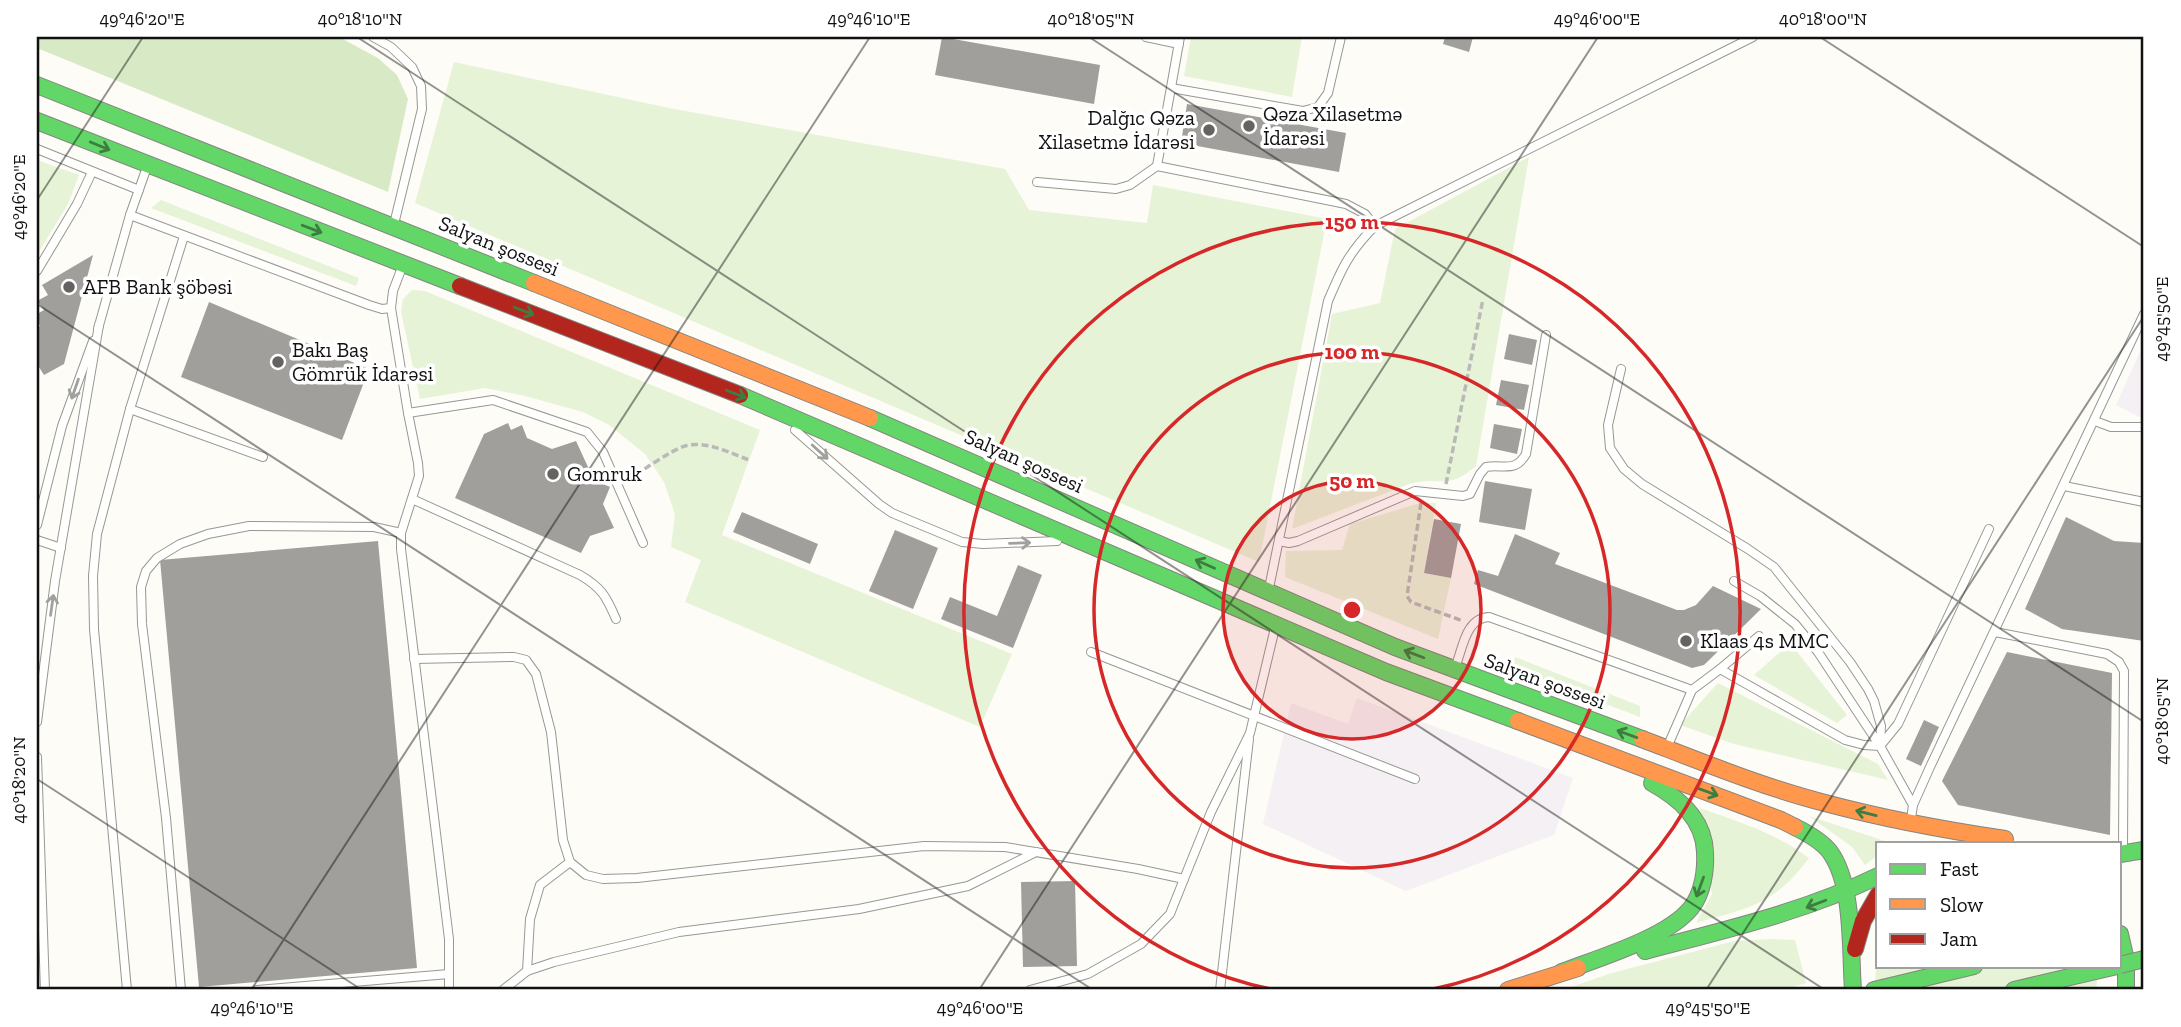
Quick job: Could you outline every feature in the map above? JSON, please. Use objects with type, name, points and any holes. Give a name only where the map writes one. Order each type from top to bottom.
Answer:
[{"type":"highway","name":"Salyan şossesi","points":[[37,85],[832,401],[1395,647],[1760,783],[1824,803],[1910,824],[2010,840],[1985,838],[1959,842]]},
{"type":"highway","points":[[37,121],[770,407],[1386,672],[1754,809],[1803,831],[1831,853],[1840,870],[1845,892],[1853,990]]},
{"type":"highway","points":[[1508,990],[1615,951],[1677,921],[1692,907],[1702,886],[1707,862],[1704,838],[1696,818],[1682,803],[1662,788],[1552,735]]},
{"type":"highway","points":[[2122,853],[2144,850]]},
{"type":"highway","points":[[1562,972],[1777,917],[1845,892],[1876,877]]},
{"type":"highway","points":[[1853,990],[1852,973],[1857,938],[1863,920],[1876,898]]},
{"type":"highway","points":[[2124,930],[2126,990]]},
{"type":"highway","points":[[2122,964],[2144,959]]},
{"type":"highway","points":[[1874,990],[1966,968]]},
{"type":"highway","points":[[2014,990],[2106,968]]},
{"type":"lane","points":[[373,37],[391,47],[412,67],[421,86],[422,109],[394,227]]},
{"type":"lane","points":[[1037,181],[1115,189],[1130,185],[1157,166],[1180,40],[1146,37]]},
{"type":"lane","points":[[1171,88],[1303,111],[1318,107],[1328,93],[1341,37]]},
{"type":"lane","points":[[1268,591],[1328,301],[1355,246],[1375,226],[1754,37]]},
{"type":"lane","points":[[37,149],[139,190]]},
{"type":"lane","points":[[37,525],[62,426],[99,325],[147,165]]},
{"type":"lane","points":[[1157,166],[1346,204],[1365,214],[1375,226]]},
{"type":"lane","points":[[37,271],[77,204],[92,172]]},
{"type":"lane","points":[[130,215],[369,305],[391,308]]},
{"type":"lane","points":[[127,990],[94,629],[93,576],[97,534],[130,409],[184,236]]},
{"type":"lane","points":[[403,264],[393,291],[391,308],[419,477],[401,533],[401,550],[449,939],[450,990]]},
{"type":"lane","points":[[1910,824],[1913,806],[2144,314]]},
{"type":"lane","points":[[37,722],[61,548],[99,325]]},
{"type":"lane","points":[[1279,541],[1298,541],[1404,494],[1423,491],[1463,496],[1470,494],[1486,467],[1515,466],[1525,454],[1546,335]]},
{"type":"lane","points":[[1621,369],[1608,425],[1610,448],[1624,469],[1642,484],[1748,548],[1774,567],[1850,662],[1868,689],[1881,726],[1880,746]]},
{"type":"lane","points":[[408,413],[493,400],[587,432],[603,452],[643,543]]},
{"type":"lane","points":[[770,407],[892,513],[962,542],[983,544],[1081,540]]},
{"type":"lane","points":[[130,409],[264,457]]},
{"type":"lane","points":[[2095,421],[2111,427],[2144,427]]},
{"type":"lane","points":[[2064,486],[2144,502]]},
{"type":"lane","points":[[412,499],[596,584],[605,594],[616,619]]},
{"type":"lane","points":[[181,990],[166,818],[142,624],[141,587],[146,571],[157,558],[180,544],[208,534],[249,526],[374,527],[401,533]]},
{"type":"lane","points":[[1880,746],[1898,724],[1989,529]]},
{"type":"lane","points":[[37,540],[61,548]]},
{"type":"lane","points":[[1734,581],[1760,596],[1795,624],[1818,652],[1880,746],[1913,806]]},
{"type":"lane","points":[[1454,669],[1471,624],[1480,617],[1501,620],[1692,690]]},
{"type":"lane","points":[[1220,990],[1250,733],[1276,625]]},
{"type":"lane","points":[[1996,632],[2107,654],[2119,662],[2124,671],[2121,842]]},
{"type":"lane","points":[[1666,748],[1692,690],[1759,636]]},
{"type":"lane","points":[[1091,652],[1415,779]]},
{"type":"lane","points":[[414,659],[514,657],[526,660],[536,674],[551,732],[563,840],[570,862],[586,876],[603,879],[637,878],[924,846],[1005,848],[1185,879]]},
{"type":"lane","points":[[1720,669],[1845,740],[1880,746]]},
{"type":"lane","points":[[1030,990],[1088,974],[1141,944],[1170,914],[1211,812],[1250,733]]},
{"type":"lane","points":[[37,757],[45,990]]},
{"type":"lane","points":[[503,990],[527,971],[554,962],[679,932],[859,909],[968,887],[1036,852]]},
{"type":"lane","points":[[527,971],[530,919],[540,885],[570,862]]},
{"type":"lane","points":[[257,990],[449,974]]},
{"type":"path","points":[[1445,494],[1483,299]]},
{"type":"path","points":[[618,485],[684,446],[714,447],[749,460]]},
{"type":"path","points":[[1423,491],[1407,596],[1411,602],[1471,624]]},
{"type":"shaded area","points":[[2144,343],[2144,418],[2142,418],[2116,405]]},
{"type":"shaded area","points":[[1357,698],[1573,778],[1554,835],[1406,891],[1263,824],[1291,703],[1348,724]]},
{"type":"green space","points":[[37,37],[339,37],[378,58],[397,75],[408,99],[388,192],[37,48]]},
{"type":"green space","points":[[1191,37],[1302,37],[1292,97],[1184,76]]},
{"type":"green space","points":[[454,62],[669,108],[1005,169],[1029,210],[1147,223],[1153,185],[1327,219],[1259,562],[415,203]]},
{"type":"green space","points":[[1529,157],[1476,466],[1458,478],[1412,483],[1292,529],[1332,314],[1380,303],[1395,229]]},
{"type":"green space","points":[[37,160],[79,175],[68,204],[37,255]]},
{"type":"green space","points":[[161,200],[359,278],[356,286],[151,208]]},
{"type":"green space","points":[[412,290],[425,291],[760,430],[722,535],[1012,654],[980,727],[685,602],[701,560],[671,547],[675,514],[664,482],[645,454],[609,425],[583,412],[485,388],[420,399],[401,312],[403,299]]},
{"type":"green space","points":[[1420,503],[1436,503],[1424,573],[1451,578],[1438,639],[1285,577],[1286,551],[1342,550],[1350,524]]},
{"type":"green space","points":[[1790,643],[1847,715],[1837,723],[1754,675]]},
{"type":"green space","points":[[1515,657],[1640,706],[1640,717],[1510,668]]},
{"type":"green space","points":[[1718,683],[1878,764],[1888,780],[1734,744],[1680,725]]},
{"type":"green space","points":[[1700,808],[1770,835],[1809,858],[1784,886],[1772,895],[1746,908],[1696,923],[1712,894]]},
{"type":"green space","points":[[1809,816],[1888,842],[1876,842],[1876,857],[1865,865],[1852,847]]},
{"type":"green space","points":[[1795,940],[1806,983],[1782,990],[1562,990],[1612,973],[1734,941]]},
{"type":"green space","points":[[1876,968],[2099,968],[2096,990],[1877,990]]},
{"type":"building","points":[[942,37],[1100,65],[1094,104],[935,75]]},
{"type":"building","points":[[1445,37],[1473,37],[1469,52],[1443,44]]},
{"type":"building","points":[[1187,104],[1346,133],[1339,172],[1181,143]]},
{"type":"building","points":[[93,255],[64,364],[44,375],[37,364],[37,328],[40,326],[37,314],[44,310],[37,301],[48,295],[42,285]]},
{"type":"building","points":[[209,302],[369,369],[342,440],[181,377]]},
{"type":"building","points":[[1509,334],[1537,340],[1532,365],[1504,359]]},
{"type":"building","points":[[1501,380],[1529,385],[1524,410],[1496,405]]},
{"type":"building","points":[[508,423],[511,430],[522,425],[527,438],[552,449],[576,441],[594,480],[610,487],[603,504],[614,528],[590,536],[581,553],[455,498],[484,434]]},
{"type":"building","points":[[1494,424],[1522,429],[1517,454],[1490,448]]},
{"type":"building","points":[[1485,481],[1532,489],[1525,530],[1479,522]]},
{"type":"building","points":[[742,512],[818,544],[810,564],[733,532]]},
{"type":"building","points":[[2066,517],[2114,541],[2144,543],[2144,641],[2062,629],[2025,609]]},
{"type":"building","points":[[1434,519],[1461,524],[1451,578],[1424,573]]},
{"type":"building","points":[[895,530],[938,548],[913,609],[869,591]]},
{"type":"building","points":[[1515,534],[1560,553],[1555,564],[1677,610],[1696,605],[1713,586],[1761,609],[1704,665],[1692,668],[1474,584],[1478,570],[1498,576]]},
{"type":"building","points":[[378,541],[417,968],[199,987],[160,560]]},
{"type":"building","points":[[1018,565],[1042,575],[1013,648],[941,619],[950,597],[997,616]]},
{"type":"building","points":[[2007,652],[2112,673],[2110,835],[1958,805],[1942,781]]},
{"type":"building","points":[[1924,720],[1939,727],[1921,766],[1906,759]]},
{"type":"building","points":[[1075,881],[1077,966],[1023,967],[1021,882]]},
{"type":"traffic: fast","points":[[37,85],[534,283]]},
{"type":"traffic: fast","points":[[37,121],[460,286]]},
{"type":"traffic: fast","points":[[740,395],[1386,672],[1518,721]]},
{"type":"traffic: fast","points":[[870,418],[1395,647],[1642,739]]},
{"type":"traffic: fast","points":[[1562,972],[1631,946],[1666,929],[1691,908],[1698,895],[1703,881],[1705,859],[1704,840],[1700,829],[1688,811],[1672,795],[1652,783]]},
{"type":"traffic: fast","points":[[1795,827],[1823,844],[1838,866],[1847,900],[1853,990]]},
{"type":"traffic: fast","points":[[2122,854],[2144,850]]},
{"type":"traffic: fast","points":[[1645,951],[1793,910],[1876,877]]},
{"type":"traffic: fast","points":[[2122,943],[2126,960],[2126,990]]},
{"type":"traffic: fast","points":[[2122,964],[2144,959]]},
{"type":"traffic: fast","points":[[1874,990],[1966,968]]},
{"type":"traffic: fast","points":[[2014,990],[2108,968]]},
{"type":"traffic: slow","points":[[534,283],[870,418]]},
{"type":"traffic: slow","points":[[1518,721],[1795,827]]},
{"type":"traffic: slow","points":[[1642,739],[1802,797],[1915,824],[2005,839]]},
{"type":"traffic: slow","points":[[1508,990],[1578,968]]},
{"type":"traffic: jam","points":[[460,286],[740,395]]},
{"type":"traffic: jam","points":[[1855,949],[1863,921],[1876,898]]},
{"type":"place","name":"Qəza Xilasetmə İdarəsi","points":[[1249,126]]},
{"type":"place","name":"Dalğıc Qəza Xilasetmə İdarəsi","points":[[1209,130]]},
{"type":"place","name":"AFB Bank şöbəsi","points":[[69,287]]},
{"type":"place","name":"Bakı Baş Gömrük İdarəsi","points":[[278,362]]},
{"type":"place","name":"Gomruk","points":[[553,474]]},
{"type":"place","name":"Klaas 4s MMC","points":[[1686,641]]}]
